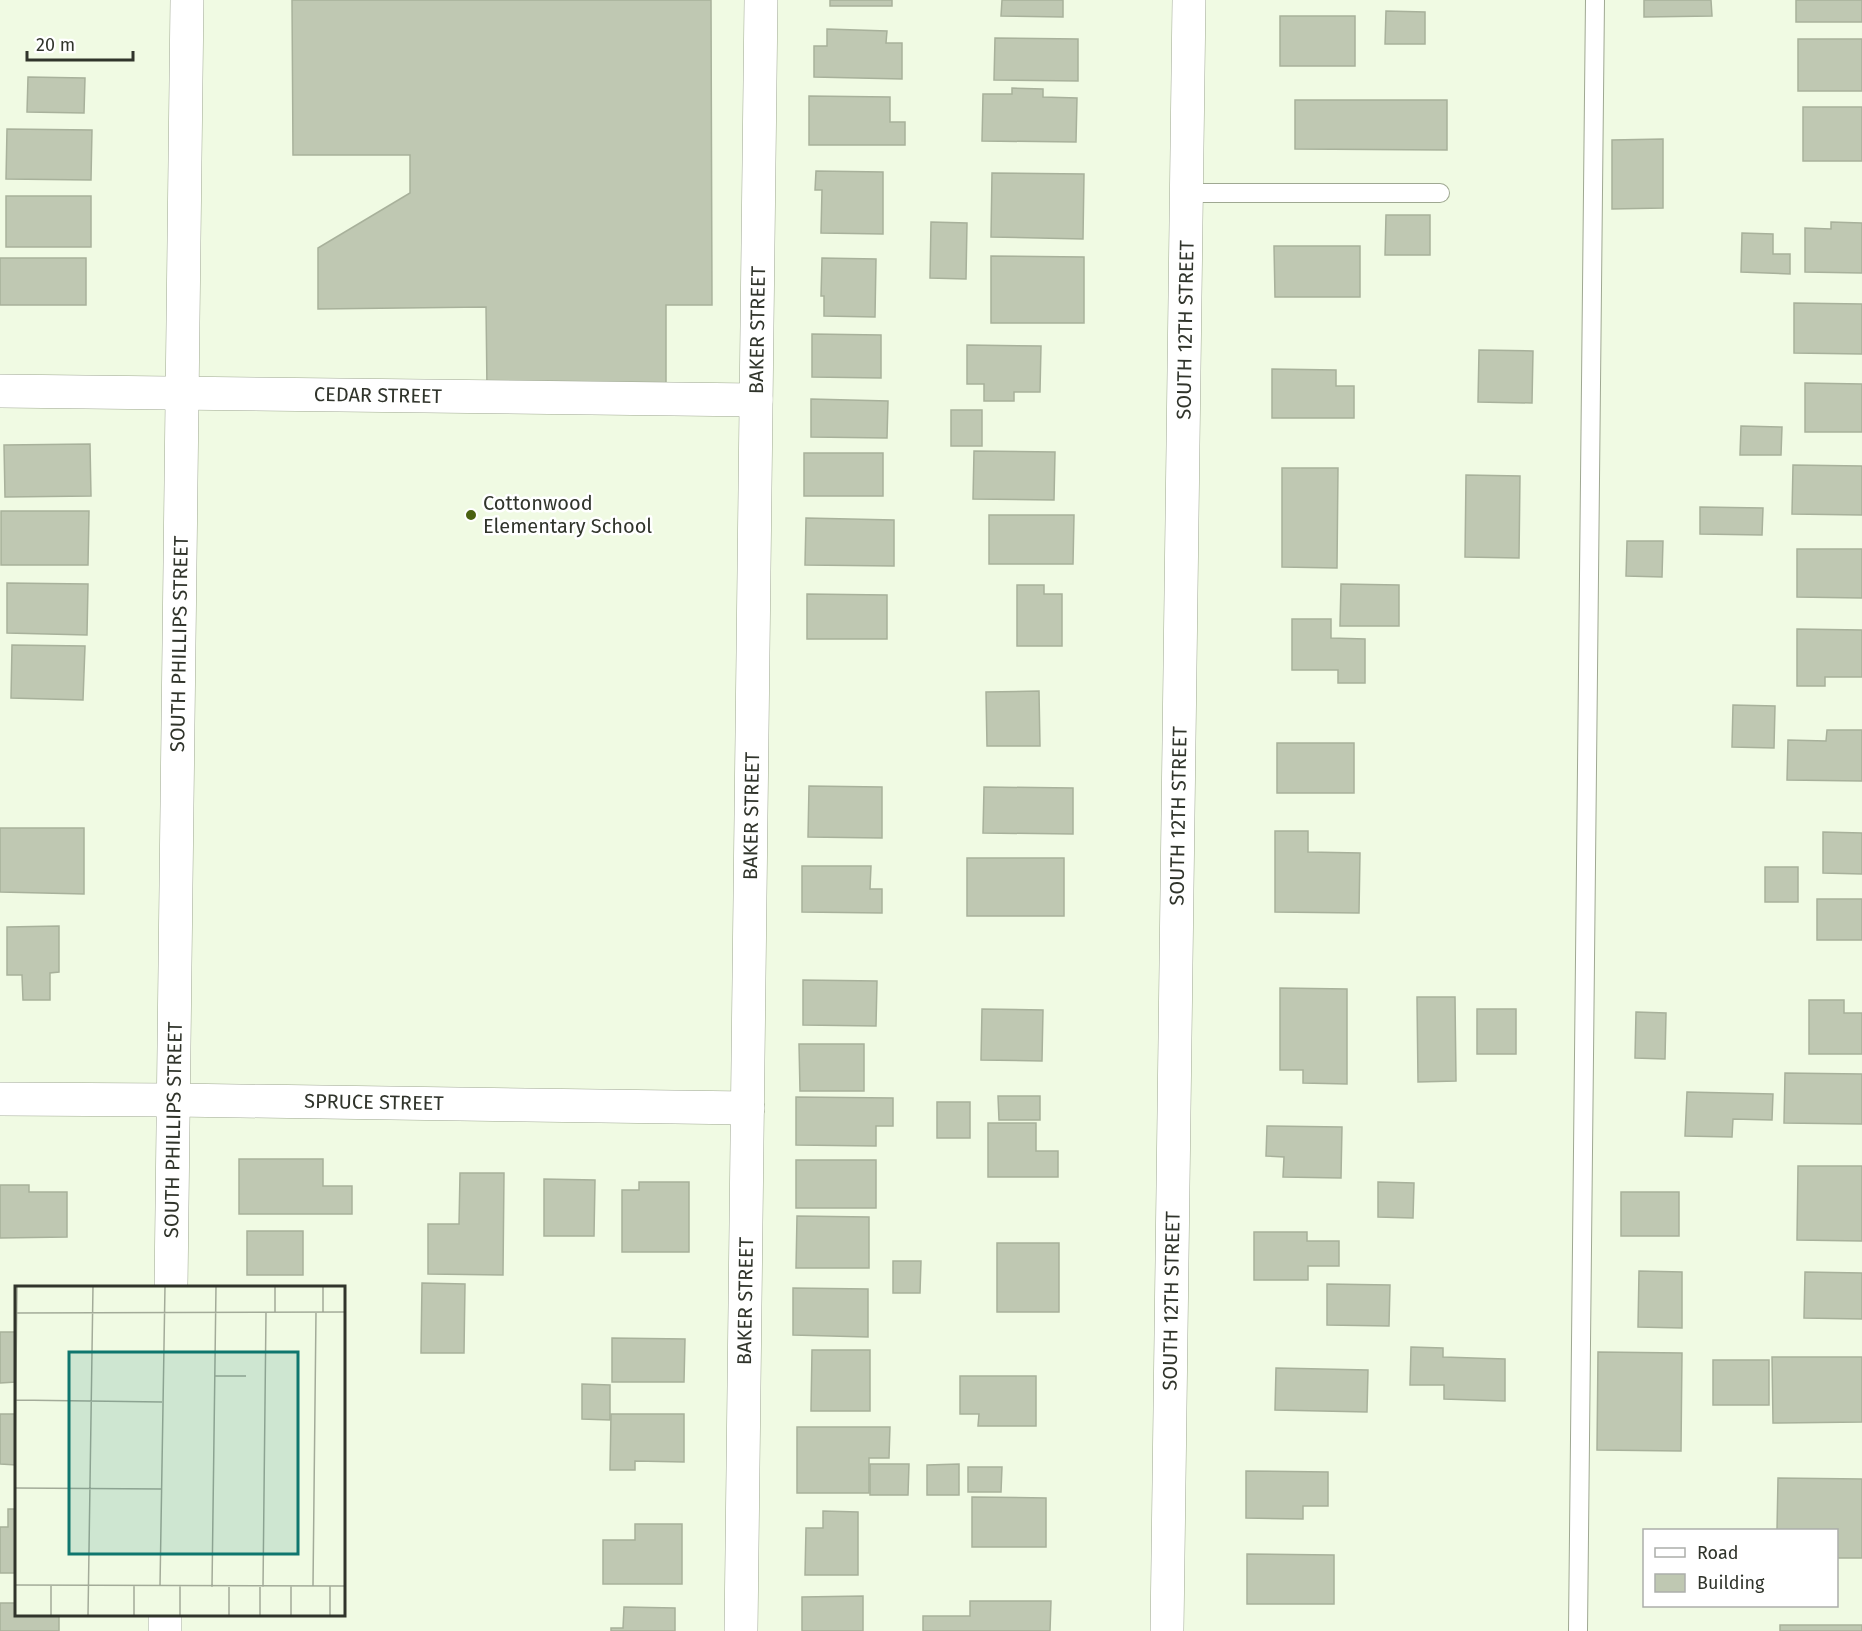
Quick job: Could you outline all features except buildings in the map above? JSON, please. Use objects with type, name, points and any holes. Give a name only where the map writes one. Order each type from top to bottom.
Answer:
[{"type":"street","name":"SOUTH PHILLIPS STREET","points":[[171,1286],[187,0]]},
{"type":"street","name":"BAKER STREET","points":[[741,1631],[761,0]]},
{"type":"street","name":"SOUTH 12TH STREET","points":[[1167,1631],[1189,0]]},
{"type":"street","name":"CEDAR STREET","points":[[0,391],[756,400]]},
{"type":"street","name":"SPRUCE STREET","points":[[0,1099],[748,1108]]},
{"type":"lane","points":[[1578,1631],[1595,0]]},
{"type":"lane","points":[[1187,193],[1440,193]]},
{"type":"place","name":"Cottonwood Elementary School","points":[[471,515]]}]
